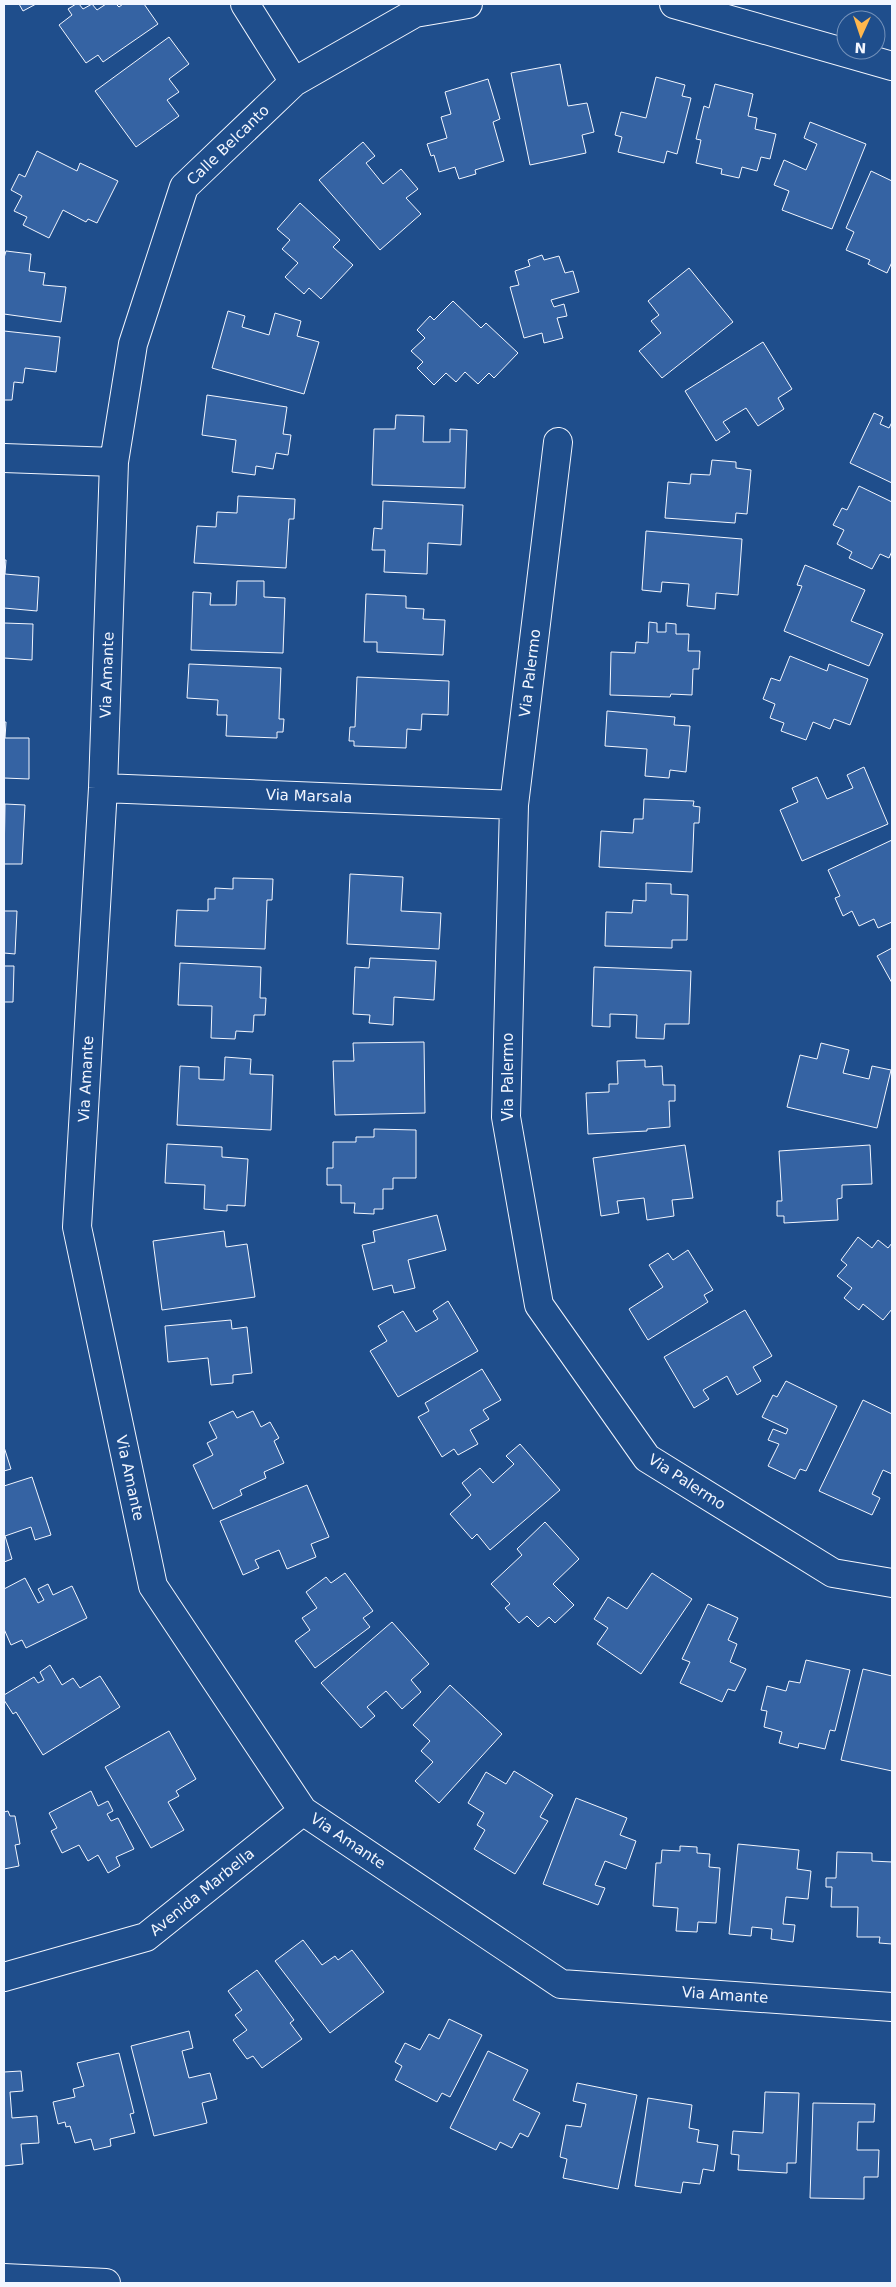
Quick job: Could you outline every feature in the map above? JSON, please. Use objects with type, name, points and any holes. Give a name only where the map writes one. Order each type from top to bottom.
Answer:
[{"type":"street","points":[[245,4],[294,82]]},
{"type":"street","name":"Calle Belcanto","points":[[114,462],[133,344],[184,187],[294,82],[415,13],[468,4]]},
{"type":"street","points":[[674,4],[892,66]]},
{"type":"street","name":"Via Palermo","points":[[558,442],[514,805],[506,1117],[538,1304],[646,1458],[832,1573],[892,1583]]},
{"type":"street","points":[[4,458],[114,462]]},
{"type":"street","name":"Via Amante","points":[[114,462],[103,788],[77,1227],[153,1586],[303,1810],[561,1984],[892,2007]]},
{"type":"street","name":"Via Marsala","points":[[103,788],[514,805]]},
{"type":"street","name":"Avenida Marbella","points":[[4,1977],[146,1936],[303,1810]]},
{"type":"street","points":[[4,2278],[106,2283]]},
{"type":"building","points":[[19,4],[36,4],[23,11]]},
{"type":"building","points":[[79,4],[83,9],[92,4],[97,10],[106,4],[116,4],[119,7],[123,4],[144,4],[158,24],[103,62],[98,55],[86,63],[59,25],[72,15],[68,9]]},
{"type":"building","points":[[169,37],[189,64],[169,79],[179,92],[167,100],[179,116],[136,147],[95,91]]},
{"type":"building","points":[[560,64],[568,106],[587,103],[594,132],[582,135],[586,153],[530,165],[511,73]]},
{"type":"building","points":[[656,77],[685,85],[682,96],[691,98],[677,154],[667,151],[664,163],[618,152],[622,137],[615,135],[621,112],[646,118]]},
{"type":"building","points":[[488,79],[500,119],[493,122],[504,161],[475,170],[476,174],[459,179],[455,167],[439,172],[434,155],[431,156],[427,144],[447,138],[441,117],[451,114],[445,92]]},
{"type":"building","points":[[715,84],[753,94],[748,116],[757,118],[755,129],[776,134],[770,159],[761,157],[757,171],[742,167],[739,178],[721,174],[722,169],[696,163],[701,140],[696,139],[704,106],[709,108]]},
{"type":"building","points":[[810,122],[866,144],[832,229],[782,210],[789,191],[774,185],[784,160],[806,170],[817,144],[804,138]]},
{"type":"building","points":[[363,142],[375,156],[366,163],[383,184],[401,169],[418,189],[406,198],[421,214],[380,250],[319,180]]},
{"type":"building","points":[[37,151],[77,171],[80,163],[118,181],[97,223],[88,219],[86,222],[63,210],[49,238],[23,225],[27,217],[14,211],[22,196],[11,190],[19,174],[25,177]]},
{"type":"building","points":[[871,171],[892,181],[892,262],[887,273],[868,264],[870,260],[846,250],[854,232],[846,228]]},
{"type":"building","points":[[300,203],[340,240],[333,247],[353,265],[321,299],[309,288],[304,294],[285,277],[298,263],[282,249],[290,240],[277,229]]},
{"type":"building","points":[[6,251],[31,254],[29,271],[45,273],[43,285],[66,287],[61,322],[4,314],[4,258]]},
{"type":"building","points":[[542,255],[544,260],[559,256],[565,273],[573,271],[579,292],[551,300],[554,307],[564,304],[567,316],[557,318],[563,338],[544,343],[542,333],[524,338],[510,287],[519,285],[515,271],[530,266],[528,260]]},
{"type":"building","points":[[689,268],[733,322],[662,378],[639,351],[661,333],[651,321],[659,315],[648,301]]},
{"type":"building","points":[[453,301],[481,328],[486,323],[518,353],[494,378],[489,373],[478,384],[465,372],[456,382],[446,373],[434,385],[417,368],[423,362],[411,351],[425,338],[417,330],[430,316],[434,320]]},
{"type":"building","points":[[228,311],[245,316],[242,327],[269,335],[275,313],[301,321],[297,336],[319,342],[304,394],[212,368]]},
{"type":"building","points":[[4,331],[60,337],[56,372],[25,368],[23,383],[14,382],[12,400],[4,400]]},
{"type":"building","points":[[763,342],[792,389],[778,398],[784,409],[758,426],[746,408],[723,422],[730,432],[716,441],[685,391]]},
{"type":"building","points":[[207,395],[287,407],[283,434],[291,435],[288,455],[276,453],[273,469],[256,466],[255,475],[232,472],[236,440],[202,435]]},
{"type":"building","points":[[874,413],[883,417],[880,424],[889,428],[892,422],[892,483],[850,463]]},
{"type":"building","points":[[396,415],[424,416],[423,442],[450,442],[450,429],[467,430],[465,488],[372,485],[374,429],[395,429]]},
{"type":"building","points":[[712,460],[736,462],[736,468],[751,470],[747,514],[736,513],[735,523],[665,518],[668,482],[690,484],[691,474],[710,475]]},
{"type":"building","points":[[859,486],[892,502],[892,551],[889,558],[880,554],[872,569],[849,558],[852,552],[837,544],[844,530],[833,525],[842,508],[847,510]]},
{"type":"building","points":[[238,496],[295,499],[294,519],[289,519],[286,568],[194,563],[197,526],[216,527],[217,512],[237,513]]},
{"type":"building","points":[[383,501],[463,505],[461,545],[428,543],[427,574],[384,572],[385,550],[372,550],[374,528],[382,529]]},
{"type":"building","points":[[646,531],[742,539],[738,595],[716,593],[715,609],[687,606],[689,584],[662,582],[661,592],[642,590]]},
{"type":"building","points":[[4,560],[6,560],[5,574],[39,577],[37,611],[4,608]]},
{"type":"building","points":[[805,565],[865,590],[851,621],[883,634],[869,666],[784,631],[802,586],[797,585]]},
{"type":"building","points":[[237,581],[264,581],[264,597],[285,598],[283,653],[191,650],[193,592],[211,593],[210,605],[236,605]]},
{"type":"building","points":[[366,594],[406,596],[406,608],[424,609],[423,619],[445,620],[443,655],[377,652],[377,642],[364,642]]},
{"type":"building","points":[[649,622],[657,623],[657,632],[666,632],[666,623],[676,624],[676,634],[689,634],[688,651],[700,651],[699,669],[693,669],[692,695],[671,694],[670,697],[610,695],[611,652],[635,653],[636,642],[648,643]]},
{"type":"building","points":[[4,623],[33,624],[32,660],[4,658]]},
{"type":"building","points":[[790,656],[827,671],[829,664],[868,679],[850,725],[834,719],[830,729],[813,722],[806,740],[781,731],[784,723],[770,718],[775,704],[763,699],[771,678],[780,681]]},
{"type":"building","points":[[189,664],[281,668],[279,719],[284,719],[283,732],[277,732],[277,738],[226,736],[227,715],[217,715],[218,700],[187,698]]},
{"type":"building","points":[[357,677],[449,681],[448,715],[422,714],[421,730],[407,729],[406,748],[354,746],[354,741],[349,741],[350,727],[355,727]]},
{"type":"building","points":[[607,711],[675,717],[674,725],[690,726],[686,772],[670,770],[669,778],[645,776],[647,749],[605,746]]},
{"type":"building","points":[[4,722],[6,722],[5,738],[29,738],[29,779],[4,778]]},
{"type":"building","points":[[864,767],[888,824],[802,861],[780,810],[798,802],[792,788],[817,777],[827,799],[853,788],[847,775]]},
{"type":"building","points":[[644,799],[694,801],[693,806],[700,807],[699,823],[694,823],[692,872],[599,867],[601,831],[633,833],[634,819],[643,819]]},
{"type":"building","points":[[5,804],[25,805],[22,864],[4,864]]},
{"type":"building","points":[[892,840],[892,922],[878,928],[874,919],[859,926],[852,911],[843,916],[835,898],[840,896],[828,870]]},
{"type":"building","points":[[350,874],[403,877],[401,911],[441,913],[439,949],[347,944]]},
{"type":"building","points":[[233,878],[273,879],[272,900],[267,900],[265,949],[175,946],[177,910],[208,911],[208,899],[215,899],[215,888],[233,889]]},
{"type":"building","points":[[646,883],[671,884],[671,894],[688,895],[687,940],[672,940],[672,948],[605,946],[606,912],[632,913],[633,900],[646,901]]},
{"type":"building","points":[[4,911],[17,911],[15,954],[4,953]]},
{"type":"building","points":[[892,948],[892,983],[877,956]]},
{"type":"building","points":[[370,958],[436,961],[434,1000],[394,997],[393,1025],[369,1023],[370,1015],[353,1014],[355,967],[369,968]]},
{"type":"building","points":[[180,963],[261,967],[260,998],[266,998],[265,1015],[254,1015],[253,1032],[236,1031],[235,1039],[211,1038],[212,1006],[178,1005]]},
{"type":"building","points":[[4,966],[14,966],[13,1002],[4,1002]]},
{"type":"building","points":[[594,967],[691,971],[689,1024],[665,1024],[664,1039],[636,1038],[637,1015],[610,1014],[610,1027],[592,1026]]},
{"type":"building","points":[[424,1042],[425,1113],[335,1115],[333,1061],[354,1061],[353,1043]]},
{"type":"building","points":[[821,1043],[849,1050],[843,1073],[869,1079],[872,1066],[891,1070],[877,1128],[787,1107],[800,1055],[817,1059]]},
{"type":"building","points":[[225,1057],[251,1059],[250,1074],[273,1075],[271,1130],[177,1125],[180,1066],[199,1067],[199,1079],[224,1080]]},
{"type":"building","points":[[645,1060],[645,1067],[662,1066],[663,1085],[675,1085],[675,1101],[669,1101],[670,1127],[647,1129],[647,1131],[588,1134],[586,1093],[609,1092],[609,1084],[618,1084],[617,1061]]},
{"type":"building","points":[[374,1129],[416,1130],[416,1178],[393,1178],[393,1189],[383,1189],[383,1209],[374,1209],[374,1214],[354,1213],[355,1203],[341,1203],[341,1185],[327,1185],[327,1168],[333,1168],[333,1142],[356,1142],[356,1137],[374,1137]]},
{"type":"building","points":[[167,1144],[222,1147],[222,1157],[248,1159],[245,1206],[227,1205],[227,1211],[204,1209],[205,1185],[165,1183]]},
{"type":"building","points":[[685,1145],[693,1198],[672,1200],[674,1216],[647,1220],[644,1198],[617,1201],[619,1213],[601,1216],[593,1158]]},
{"type":"building","points":[[870,1145],[872,1184],[842,1185],[842,1198],[837,1199],[838,1220],[784,1223],[784,1216],[777,1216],[777,1201],[782,1201],[779,1151]]},
{"type":"building","points":[[437,1215],[446,1250],[408,1260],[415,1288],[394,1293],[392,1285],[373,1290],[362,1245],[375,1242],[373,1231]]},
{"type":"building","points":[[224,1231],[226,1247],[247,1244],[255,1297],[162,1310],[153,1241]]},
{"type":"building","points":[[858,1237],[872,1248],[878,1240],[888,1248],[892,1243],[892,1309],[883,1320],[863,1304],[859,1310],[844,1298],[852,1288],[837,1276],[847,1265],[841,1260]]},
{"type":"building","points":[[688,1250],[713,1290],[704,1295],[708,1302],[648,1340],[629,1309],[663,1287],[649,1265],[668,1253],[673,1260]]},
{"type":"building","points":[[448,1301],[478,1351],[398,1397],[370,1351],[387,1341],[378,1326],[403,1311],[416,1332],[438,1319],[433,1311]]},
{"type":"building","points":[[745,1310],[772,1356],[753,1367],[761,1381],[737,1395],[727,1376],[703,1390],[709,1399],[694,1408],[664,1357]]},
{"type":"building","points":[[231,1320],[232,1329],[247,1327],[252,1373],[233,1375],[233,1383],[211,1385],[208,1358],[168,1362],[165,1326]]},
{"type":"building","points":[[482,1369],[501,1400],[483,1410],[489,1419],[470,1430],[478,1444],[458,1455],[454,1449],[442,1457],[418,1417],[429,1411],[425,1403]]},
{"type":"building","points":[[786,1381],[837,1406],[806,1471],[800,1469],[795,1479],[768,1466],[779,1444],[768,1440],[773,1429],[786,1434],[788,1429],[762,1417],[773,1395],[777,1397]]},
{"type":"building","points":[[863,1400],[892,1414],[892,1474],[883,1470],[872,1494],[880,1498],[872,1515],[819,1491]]},
{"type":"building","points":[[233,1411],[237,1418],[253,1411],[261,1427],[270,1422],[279,1438],[274,1441],[284,1463],[264,1472],[266,1478],[240,1490],[242,1495],[213,1509],[193,1465],[213,1455],[207,1443],[217,1438],[209,1422]]},
{"type":"building","points":[[520,1444],[560,1490],[490,1550],[477,1534],[472,1539],[450,1514],[471,1495],[462,1483],[480,1468],[493,1483],[514,1464],[506,1456]]},
{"type":"building","points":[[4,1447],[11,1469],[4,1471]]},
{"type":"building","points":[[32,1477],[51,1535],[35,1540],[31,1527],[5,1536],[12,1559],[4,1562],[4,1486]]},
{"type":"building","points":[[307,1485],[329,1537],[311,1544],[316,1557],[287,1569],[279,1550],[255,1560],[259,1568],[243,1575],[220,1521]]},
{"type":"building","points":[[545,1522],[579,1559],[553,1584],[574,1605],[555,1623],[549,1617],[538,1627],[527,1616],[519,1623],[505,1608],[510,1604],[491,1584],[522,1555],[517,1549]]},
{"type":"building","points":[[345,1573],[373,1611],[363,1618],[370,1627],[315,1668],[295,1641],[310,1630],[302,1618],[317,1608],[306,1592],[326,1577],[331,1583]]},
{"type":"building","points":[[652,1573],[692,1599],[641,1674],[597,1644],[608,1628],[594,1619],[608,1597],[627,1609]]},
{"type":"building","points":[[25,1578],[38,1603],[44,1600],[38,1589],[48,1584],[53,1595],[72,1586],[87,1618],[26,1648],[22,1640],[11,1645],[4,1629],[4,1589]]},
{"type":"building","points":[[708,1604],[738,1618],[728,1640],[737,1644],[730,1662],[746,1669],[735,1691],[728,1689],[722,1702],[680,1683],[690,1662],[682,1659]]},
{"type":"building","points":[[392,1622],[429,1664],[411,1680],[421,1692],[402,1709],[386,1691],[367,1707],[375,1716],[361,1728],[321,1683]]},
{"type":"building","points":[[806,1660],[850,1670],[835,1731],[830,1730],[825,1749],[799,1743],[798,1748],[779,1743],[782,1732],[764,1727],[767,1711],[761,1710],[767,1686],[786,1691],[789,1681],[800,1683]]},
{"type":"building","points":[[50,1665],[62,1685],[73,1678],[80,1688],[100,1676],[120,1707],[43,1755],[16,1712],[13,1714],[4,1700],[4,1695],[34,1677],[38,1683],[44,1680],[40,1672]]},
{"type":"building","points":[[863,1669],[892,1676],[892,1771],[841,1760]]},
{"type":"building","points":[[450,1685],[502,1734],[439,1803],[415,1781],[433,1762],[421,1751],[430,1741],[413,1725]]},
{"type":"building","points":[[169,1731],[196,1779],[176,1791],[179,1796],[168,1802],[184,1830],[151,1848],[105,1767]]},
{"type":"building","points":[[514,1771],[553,1795],[540,1817],[548,1821],[515,1874],[474,1849],[485,1830],[477,1825],[484,1813],[468,1803],[486,1772],[506,1784]]},
{"type":"building","points":[[91,1791],[98,1806],[108,1801],[113,1811],[107,1814],[111,1821],[118,1818],[134,1849],[116,1857],[120,1866],[108,1873],[98,1855],[88,1861],[79,1845],[62,1853],[51,1831],[57,1828],[49,1813]]},
{"type":"building","points":[[576,1798],[627,1818],[620,1835],[636,1841],[626,1869],[605,1861],[595,1885],[605,1888],[598,1905],[543,1884]]},
{"type":"building","points":[[8,1811],[10,1816],[15,1816],[20,1844],[15,1845],[19,1866],[4,1869],[4,1812]]},
{"type":"building","points":[[738,1844],[799,1850],[797,1869],[811,1871],[808,1899],[786,1897],[783,1924],[795,1925],[793,1942],[771,1939],[772,1929],[752,1927],[751,1936],[729,1934]]},
{"type":"building","points":[[680,1846],[697,1847],[697,1853],[710,1854],[709,1867],[720,1868],[716,1923],[698,1922],[697,1932],[676,1931],[678,1908],[653,1906],[656,1863],[661,1863],[662,1850],[680,1851]]},
{"type":"building","points":[[837,1852],[872,1853],[872,1861],[892,1862],[892,1944],[879,1943],[880,1937],[857,1937],[858,1907],[831,1907],[832,1887],[826,1887],[826,1878],[836,1878]]},
{"type":"building","points":[[303,1940],[322,1965],[335,1956],[338,1960],[352,1950],[384,1992],[330,2033],[275,1961]]},
{"type":"building","points":[[257,1970],[294,2020],[290,2023],[302,2039],[262,2068],[253,2056],[247,2059],[233,2040],[247,2030],[235,2015],[242,2010],[228,1991]]},
{"type":"building","points":[[449,2019],[482,2035],[450,2097],[442,2093],[437,2102],[395,2080],[402,2066],[395,2062],[405,2043],[420,2050],[429,2034],[439,2039]]},
{"type":"building","points":[[189,2031],[193,2048],[182,2051],[189,2078],[210,2073],[217,2099],[202,2103],[207,2123],[154,2136],[131,2046]]},
{"type":"building","points":[[488,2051],[528,2070],[513,2100],[540,2113],[528,2137],[520,2133],[512,2148],[500,2142],[496,2150],[450,2128]]},
{"type":"building","points":[[119,2053],[134,2113],[130,2114],[135,2133],[110,2139],[111,2146],[94,2150],[91,2139],[75,2143],[70,2126],[66,2127],[65,2122],[58,2124],[53,2102],[75,2097],[73,2089],[84,2086],[77,2063]]},
{"type":"building","points":[[21,2071],[23,2091],[10,2092],[12,2118],[37,2116],[39,2143],[21,2144],[23,2164],[4,2166],[4,2072]]},
{"type":"building","points":[[577,2083],[637,2095],[618,2189],[563,2178],[567,2159],[560,2157],[566,2125],[581,2127],[586,2104],[573,2101]]},
{"type":"building","points":[[765,2092],[799,2093],[796,2163],[787,2163],[787,2173],[738,2170],[739,2155],[731,2154],[733,2131],[763,2133]]},
{"type":"building","points":[[648,2098],[692,2105],[689,2128],[699,2130],[697,2142],[718,2145],[714,2171],[703,2169],[700,2184],[683,2182],[681,2193],[635,2186]]},
{"type":"building","points":[[813,2103],[875,2104],[874,2122],[858,2122],[857,2150],[879,2150],[878,2177],[864,2177],[864,2199],[810,2198]]}]
